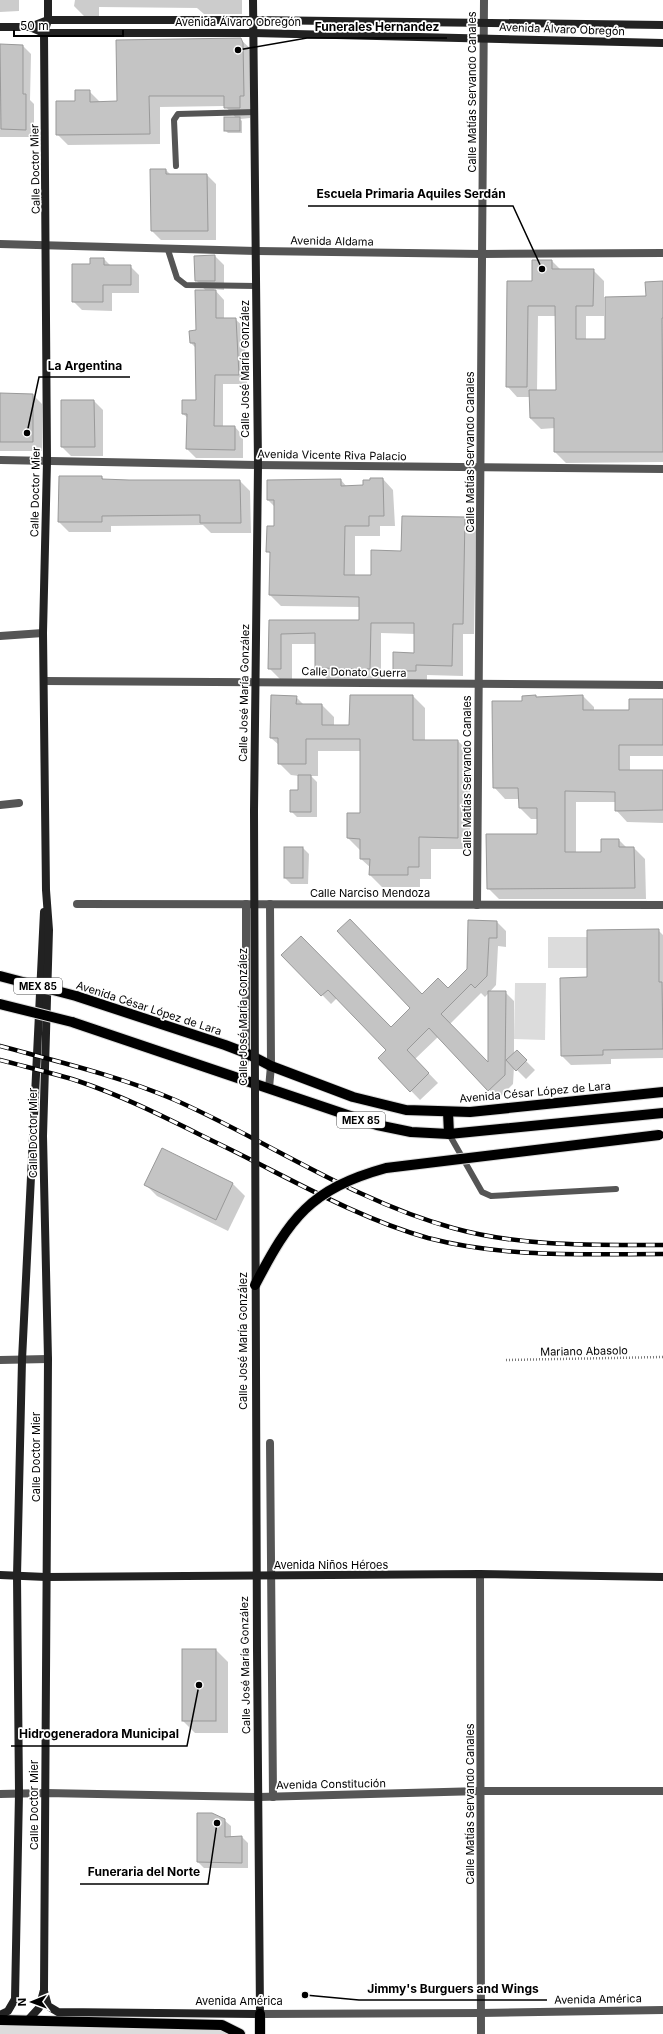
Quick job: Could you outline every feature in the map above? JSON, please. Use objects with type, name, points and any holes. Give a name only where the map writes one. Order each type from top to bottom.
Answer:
[{"type":"main road","name":"Calle Doctor Mier","points":[[28,2020],[40,2008],[44,1990],[48,1359],[43,1136],[49,930],[46,890],[43,633],[47,461],[47,245],[44,33],[48,20],[48,0]]},
{"type":"main road","name":"Calle José María González","points":[[253,0],[257,252],[258,466],[257,682],[254,811],[255,1285],[260,2034]]},
{"type":"main road","name":"Avenida Álvaro Obregón","points":[[0,27],[30,27],[48,20],[253,20],[663,25]]},
{"type":"main road","name":"Avenida Álvaro Obregón","points":[[30,27],[44,33],[253,33],[663,43]]},
{"type":"main road","name":"Calle Doctor Mier","points":[[0,2015],[8,2011],[15,1999],[19,1793],[17,1576],[22,1360],[42,930],[46,890]]},
{"type":"main road","name":"Avenida César López de Lara","points":[[0,976],[76,996],[246,1053],[271,1066],[353,1096],[406,1110],[470,1112],[663,1092]]},
{"type":"main road","name":"MEX 85","points":[[0,1004],[72,1022],[376,1125],[411,1132],[449,1134],[663,1113]]},
{"type":"main road","points":[[448,1112],[449,1134]]},
{"type":"main road","points":[[255,1285],[270,1256],[294,1220],[320,1196],[361,1175],[394,1167],[661,1135]]},
{"type":"main road","name":"Avenida Niños Héroes","points":[[0,1575],[46,1577],[480,1574],[663,1577]]},
{"type":"main road","name":"Avenida América","points":[[44,1990],[48,2006],[58,2012],[260,2014]]},
{"type":"main road","points":[[0,2020],[222,2025],[240,2034]]},
{"type":"street","name":"Calle Matías Servando Canales","points":[[477,905],[484,0]]},
{"type":"street","name":"Avenida Aldama","points":[[0,244],[257,252],[482,254],[663,253]]},
{"type":"street","name":"Avenida Vicente Riva Palacio","points":[[0,460],[258,466],[663,469]]},
{"type":"street","points":[[0,636],[43,633]]},
{"type":"street","name":"Calle Donato Guerra","points":[[44,681],[663,685]]},
{"type":"street","points":[[0,805],[19,803]]},
{"type":"street","name":"Calle Narciso Mendoza","points":[[77,904],[663,905]]},
{"type":"street","points":[[242,1079],[246,1053],[246,904]]},
{"type":"street","points":[[269,1088],[271,1066],[270,904]]},
{"type":"street","points":[[0,1360],[48,1359]]},
{"type":"street","points":[[270,1442],[273,1797]]},
{"type":"street","name":"Calle Matías Servando Canales","points":[[480,1574],[482,2034]]},
{"type":"street","name":"Avenida Constitución","points":[[0,1794],[45,1792],[273,1797],[481,1791],[663,1791]]},
{"type":"street","name":"Avenida América","points":[[260,2014],[482,2013],[663,2010]]},
{"type":"lane","points":[[176,166],[174,120],[178,114],[255,112]]},
{"type":"lane","points":[[168,250],[177,278],[186,285],[257,286]]},
{"type":"lane","points":[[449,1134],[482,1192],[486,1195],[491,1196],[616,1188]]},
{"type":"path","name":"Mariano Abasolo","points":[[506,1360],[663,1357]]},
{"type":"shaded area","points":[[548,937],[604,937],[605,968],[548,968]]},
{"type":"shaded area","points":[[515,983],[546,983],[545,1040],[514,1039]]},
{"type":"shaded area","points":[[0,2021],[221,2026],[239,2034],[0,2034]]},
{"type":"building","points":[[241,38],[243,43],[244,96],[240,96],[240,108],[224,108],[224,96],[149,96],[150,134],[56,135],[56,101],[75,101],[75,90],[90,90],[90,102],[117,101],[116,40]]},
{"type":"building","points":[[0,44],[23,45],[23,94],[26,94],[26,130],[1,129]]},
{"type":"building","points":[[224,117],[240,117],[240,131],[224,131]]},
{"type":"building","points":[[150,169],[166,169],[166,174],[207,174],[208,231],[151,231]]},
{"type":"building","points":[[215,255],[215,281],[195,281],[194,256]]},
{"type":"building","points":[[90,258],[104,258],[104,265],[131,265],[131,285],[103,285],[103,302],[72,302],[72,264],[90,264]]},
{"type":"building","points":[[532,260],[552,260],[552,269],[594,269],[593,306],[576,306],[576,339],[605,339],[605,297],[646,296],[645,282],[663,281],[663,452],[554,452],[554,418],[530,418],[529,390],[556,390],[555,306],[528,306],[527,387],[506,387],[507,281],[532,281]]},
{"type":"building","points":[[195,290],[216,290],[216,318],[236,318],[239,375],[215,375],[214,426],[235,426],[235,450],[186,449],[187,414],[182,414],[182,400],[196,400],[195,343],[190,343],[189,331],[196,330]]},
{"type":"building","points":[[0,393],[33,394],[33,442],[0,442]]},
{"type":"building","points":[[61,400],[94,400],[95,447],[61,447]]},
{"type":"building","points":[[59,476],[102,476],[102,479],[129,480],[240,480],[241,523],[200,523],[200,515],[102,516],[102,522],[58,522]]},
{"type":"building","points":[[370,478],[383,478],[384,516],[369,516],[369,526],[345,526],[344,575],[371,575],[371,550],[401,551],[402,516],[465,517],[463,624],[453,624],[452,666],[416,665],[416,671],[393,671],[393,652],[414,653],[414,623],[371,623],[370,669],[315,668],[315,633],[281,634],[281,669],[268,669],[269,620],[359,620],[359,597],[269,595],[270,552],[266,552],[267,526],[274,526],[274,500],[267,500],[267,480],[341,479],[341,486],[363,485],[363,480],[370,480]]},
{"type":"building","points":[[271,695],[297,696],[296,704],[322,704],[322,725],[349,725],[350,695],[413,695],[413,740],[458,740],[458,838],[419,837],[419,867],[408,867],[408,875],[369,875],[370,859],[360,859],[360,839],[347,838],[347,813],[360,813],[360,739],[306,739],[306,764],[278,764],[278,738],[270,738]]},
{"type":"building","points":[[536,695],[536,697],[583,695],[583,710],[629,710],[629,699],[663,699],[663,745],[619,745],[619,770],[663,770],[663,810],[615,811],[615,792],[565,791],[565,852],[601,852],[601,839],[619,839],[619,847],[634,847],[635,888],[487,889],[486,834],[537,834],[537,808],[519,808],[518,788],[493,788],[492,701],[522,701],[522,696]]},
{"type":"building","points":[[298,775],[311,775],[311,812],[290,812],[290,790],[298,790]]},
{"type":"building","points":[[284,847],[303,847],[303,878],[284,878]]},
{"type":"building","points":[[350,919],[422,994],[438,978],[448,988],[467,969],[468,920],[497,921],[497,938],[489,938],[487,976],[475,988],[471,984],[441,1014],[488,1062],[488,991],[506,991],[505,1075],[488,1091],[429,1028],[407,1050],[429,1073],[410,1092],[378,1058],[386,1050],[328,990],[321,996],[281,955],[301,936],[391,1027],[410,1008],[337,931]]},
{"type":"building","points":[[659,929],[659,982],[662,982],[663,1049],[603,1050],[603,1055],[561,1056],[560,978],[587,977],[587,930]]},
{"type":"building","points":[[517,1050],[527,1060],[516,1071],[506,1060]]},
{"type":"building","points":[[162,1148],[233,1183],[216,1220],[144,1185]]},
{"type":"building","points":[[182,1649],[216,1649],[216,1721],[182,1721]]},
{"type":"building","points":[[197,1813],[212,1813],[225,1819],[225,1837],[242,1836],[242,1863],[197,1862]]},
{"type":"railway","points":[[0,1046],[89,1070],[154,1091],[210,1116],[346,1186],[416,1216],[453,1228],[505,1239],[531,1242],[584,1245],[663,1245]]},
{"type":"railway","points":[[0,1060],[69,1078],[114,1094],[347,1207],[374,1219],[428,1238],[486,1249],[515,1252],[545,1254],[663,1254]]},
{"type":"place","name":"Funerales Hernandez","points":[[238,50]]},
{"type":"place","name":"Escuela Primaria Aquiles Serdán","points":[[542,269]]},
{"type":"place","name":"La Argentina","points":[[27,433]]},
{"type":"place","name":"Hidrogeneradora Municipal","points":[[199,1685]]},
{"type":"place","name":"Funeraria del Norte","points":[[217,1823]]},
{"type":"place","name":"Jimmy's Burguers and Wings","points":[[305,1995]]}]
